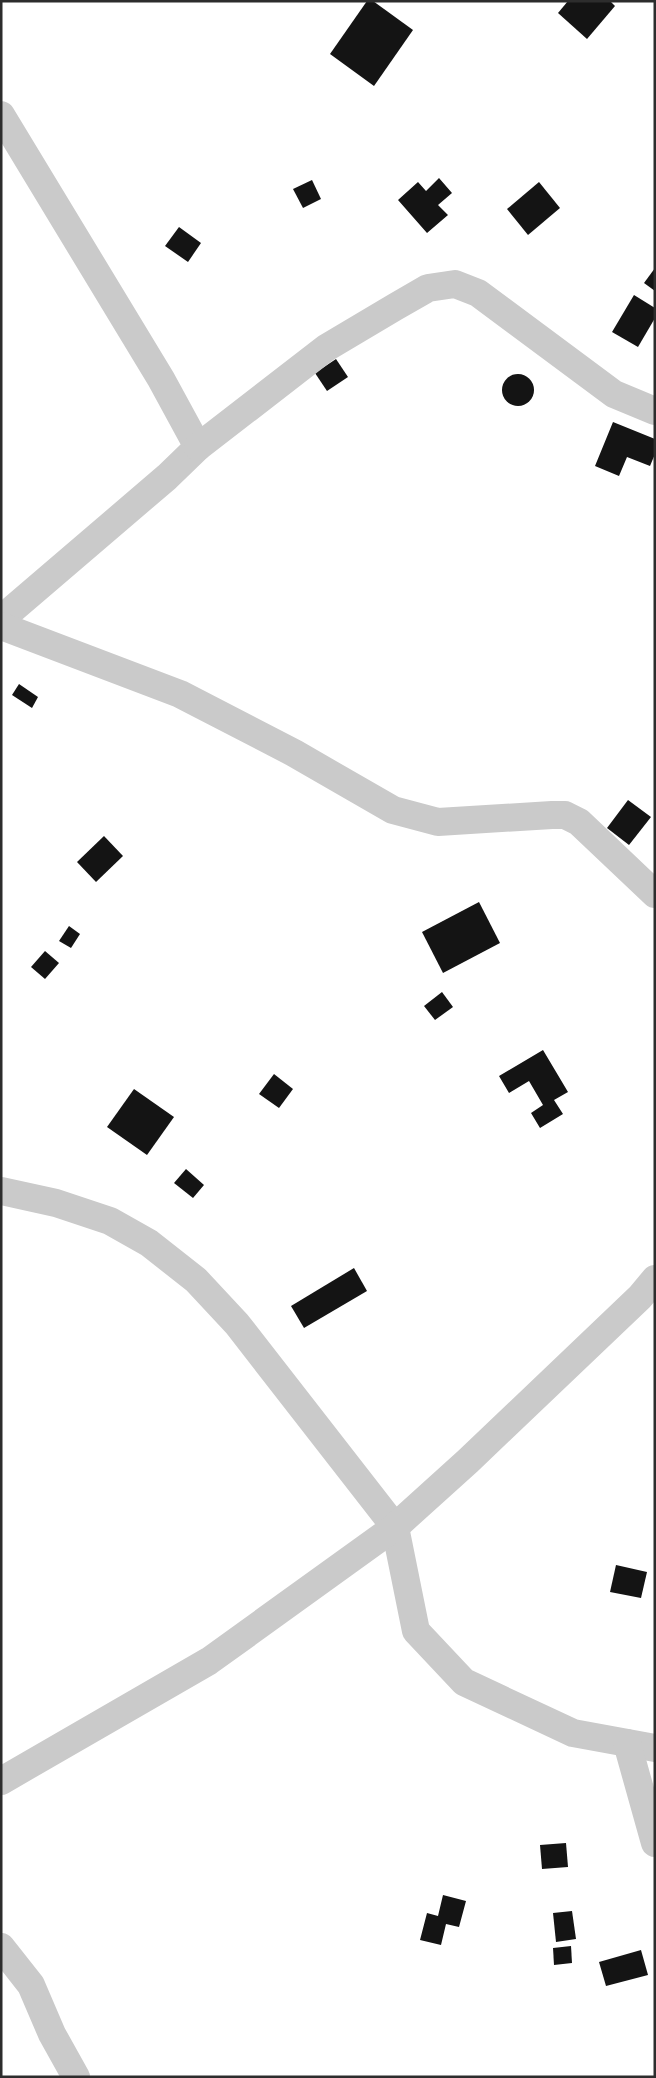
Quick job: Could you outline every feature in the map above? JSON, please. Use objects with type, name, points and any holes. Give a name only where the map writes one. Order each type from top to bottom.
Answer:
[{"type":"street","points":[[1,115],[161,378],[198,447]]},
{"type":"street","points":[[1,619],[167,477],[198,447],[326,348],[428,288],[455,284],[478,293],[614,394],[655,412]]},
{"type":"street","points":[[1,626],[180,694],[294,753],[393,810],[438,822],[517,816],[565,815],[579,822],[655,894]]},
{"type":"street","points":[[1,1191],[56,1203],[110,1220],[149,1243],[196,1280],[237,1324],[395,1527],[416,1631],[464,1682],[573,1733],[655,1748]]},
{"type":"street","points":[[1,1781],[209,1661],[395,1527],[640,1298],[655,1279]]},
{"type":"street","points":[[627,1743],[655,1843]]},
{"type":"street","points":[[1,1946],[31,1985],[52,2034],[76,2077]]},
{"type":"building","points":[[367,1],[373,1],[413,30],[374,86],[330,54]]},
{"type":"building","points":[[568,1],[610,1],[615,6],[587,39],[558,13]]},
{"type":"building","points":[[439,178],[452,193],[438,205],[448,215],[427,233],[398,200],[418,182],[426,191]]},
{"type":"building","points":[[312,180],[321,199],[303,208],[293,189]]},
{"type":"building","points":[[539,182],[560,208],[528,235],[507,209]]},
{"type":"building","points":[[179,227],[201,243],[188,262],[165,246]]},
{"type":"building","points":[[655,268],[655,291],[644,283]]},
{"type":"building","points":[[634,295],[655,308],[655,318],[638,347],[612,332]]},
{"type":"building","points":[[336,359],[348,377],[327,391],[315,373]]},
{"type":"building","points":[[518,374],[529,379],[534,390],[529,401],[518,406],[507,401],[502,390],[507,379]]},
{"type":"building","points":[[613,422],[655,439],[655,454],[650,466],[627,457],[619,476],[595,466]]},
{"type":"building","points":[[19,684],[38,697],[32,708],[12,695]]},
{"type":"building","points":[[628,800],[651,817],[629,845],[607,828]]},
{"type":"building","points":[[104,836],[123,856],[96,882],[77,862]]},
{"type":"building","points":[[479,902],[500,943],[443,973],[422,932]]},
{"type":"building","points":[[69,926],[80,934],[71,948],[59,941]]},
{"type":"building","points":[[45,951],[59,963],[45,979],[31,967]]},
{"type":"building","points":[[442,992],[453,1007],[435,1020],[424,1006]]},
{"type":"building","points":[[543,1050],[568,1092],[554,1100],[563,1114],[540,1128],[531,1113],[543,1105],[529,1081],[509,1093],[499,1076]]},
{"type":"building","points":[[274,1074],[293,1089],[279,1108],[259,1094]]},
{"type":"building","points":[[134,1089],[174,1117],[147,1155],[107,1127]]},
{"type":"building","points":[[186,1169],[204,1185],[193,1198],[174,1183]]},
{"type":"building","points":[[354,1268],[367,1291],[304,1328],[291,1306]]},
{"type":"building","points":[[616,1565],[647,1572],[641,1598],[610,1592]]},
{"type":"building","points":[[566,1843],[568,1867],[542,1869],[540,1845]]},
{"type":"building","points":[[443,1895],[466,1901],[459,1927],[446,1924],[441,1945],[420,1940],[427,1913],[438,1916]]},
{"type":"building","points":[[572,1911],[576,1939],[556,1942],[553,1913]]},
{"type":"building","points":[[571,1946],[572,1963],[554,1965],[553,1948]]},
{"type":"building","points":[[641,1950],[648,1975],[606,1986],[599,1962]]}]
